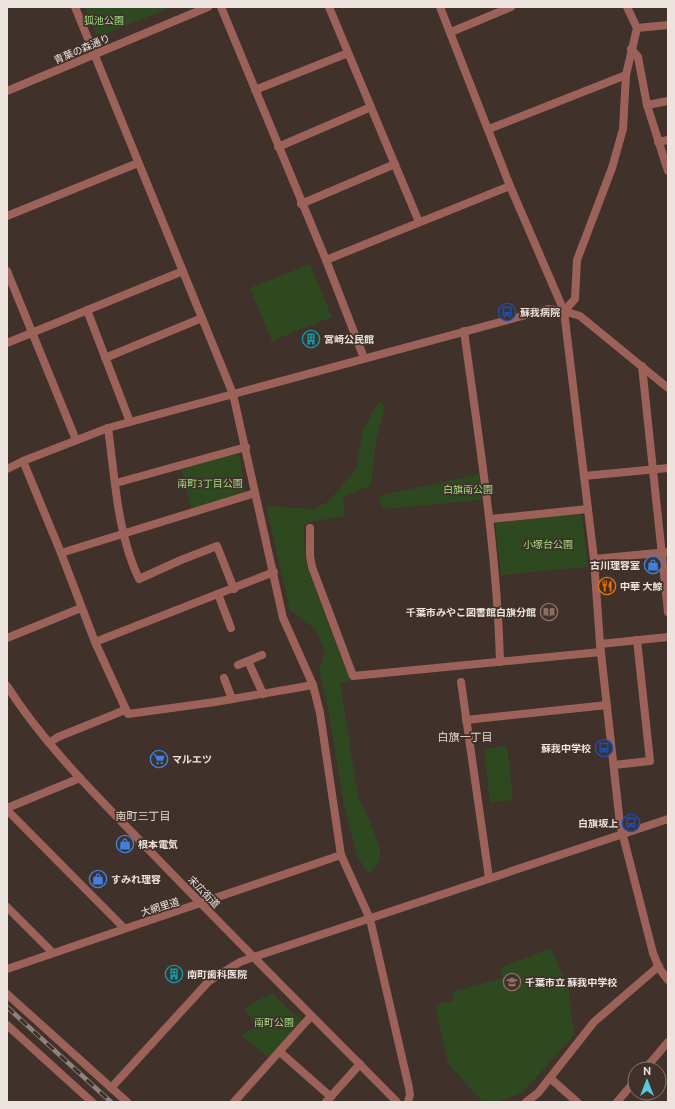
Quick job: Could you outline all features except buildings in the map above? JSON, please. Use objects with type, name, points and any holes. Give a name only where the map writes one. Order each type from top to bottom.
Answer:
[{"type":"street","points":[[75,7],[233,394],[274,572],[283,618],[313,685],[320,713],[341,855],[370,919],[409,1088],[410,1095],[408,1102]]},
{"type":"street","name":"青葉の森通り","points":[[7,91],[208,7]]},
{"type":"street","points":[[221,7],[301,204],[326,260],[364,358]]},
{"type":"street","points":[[329,7],[419,222]]},
{"type":"street","points":[[440,7],[489,129],[510,186],[564,311],[594,559],[601,648],[621,834],[658,966],[668,980]]},
{"type":"street","points":[[451,32],[511,7]]},
{"type":"street","points":[[564,311],[575,299],[577,260],[612,168],[623,129],[626,75],[637,28],[627,7]]},
{"type":"street","points":[[637,28],[668,25]]},
{"type":"street","points":[[631,49],[638,57],[647,105],[668,171]]},
{"type":"street","points":[[255,90],[348,53]]},
{"type":"street","points":[[489,129],[626,75]]},
{"type":"street","points":[[647,105],[668,101]]},
{"type":"street","points":[[278,147],[371,108]]},
{"type":"street","points":[[658,142],[668,140]]},
{"type":"street","points":[[7,216],[138,163]]},
{"type":"street","points":[[301,204],[395,164]]},
{"type":"street","points":[[326,260],[510,186]]},
{"type":"street","points":[[7,271],[76,440]]},
{"type":"street","points":[[7,343],[183,271]]},
{"type":"street","points":[[87,310],[130,422]]},
{"type":"street","points":[[7,469],[23,461],[108,428],[543,310],[564,311],[580,316],[668,388]]},
{"type":"street","points":[[105,358],[202,318]]},
{"type":"street","points":[[464,332],[490,519],[499,609],[500,662]]},
{"type":"street","points":[[642,366],[652,470],[665,552],[668,612]]},
{"type":"street","points":[[108,428],[124,534],[129,558],[139,579],[216,546],[234,588]]},
{"type":"street","points":[[116,483],[246,447]]},
{"type":"street","points":[[23,461],[61,553],[95,642],[128,714],[232,699],[313,685]]},
{"type":"street","points":[[584,476],[668,468]]},
{"type":"street","points":[[61,553],[255,493]]},
{"type":"street","points":[[490,519],[588,509]]},
{"type":"street","points":[[310,528],[310,556],[312,568],[353,676],[500,662],[601,648],[637,640],[668,637]]},
{"type":"street","points":[[594,559],[665,552]]},
{"type":"street","points":[[95,642],[274,572]]},
{"type":"street","points":[[218,594],[231,628]]},
{"type":"street","points":[[7,638],[81,608]]},
{"type":"street","points":[[614,765],[650,761],[637,640]]},
{"type":"street","points":[[238,665],[262,655]]},
{"type":"street","points":[[248,661],[262,694]]},
{"type":"street","points":[[224,678],[232,699]]},
{"type":"street","points":[[461,682],[489,878]]},
{"type":"street","name":"末広街道","points":[[7,686],[49,743],[80,778],[311,1016],[397,1102]]},
{"type":"street","points":[[466,720],[607,706]]},
{"type":"street","points":[[49,743],[58,737],[125,710]]},
{"type":"street","points":[[80,778],[7,809],[124,928]]},
{"type":"street","points":[[111,1088],[209,981],[240,962],[668,819]]},
{"type":"street","name":"大網里道","points":[[7,969],[124,928],[202,904],[341,855]]},
{"type":"street","points":[[7,907],[53,953]]},
{"type":"street","points":[[526,1102],[538,1094],[594,1022],[658,966]]},
{"type":"street","points":[[7,994],[127,1102]]},
{"type":"street","points":[[234,1102],[311,1016]]},
{"type":"street","points":[[7,1025],[92,1102]]},
{"type":"street","points":[[652,1061],[668,1042]]},
{"type":"street","points":[[280,1052],[329,1099],[360,1064]]},
{"type":"street","points":[[550,1078],[577,1102]]},
{"type":"street","points":[[617,1102],[627,1090]]},
{"type":"green space","name":"狐池公園","points":[[85,7],[172,7],[103,35],[95,33]]},
{"type":"green space","points":[[310,264],[332,317],[272,341],[250,288]]},
{"type":"green space","points":[[379,401],[385,406],[376,441],[371,484],[343,497],[345,516],[309,522],[304,526],[305,556],[308,570],[350,681],[340,683],[358,796],[372,826],[380,849],[380,860],[369,874],[357,856],[343,800],[328,708],[319,670],[325,651],[315,629],[290,610],[266,506],[314,509],[329,501],[356,469],[363,429]]},
{"type":"green space","name":"南町3丁目公園","points":[[236,454],[240,456],[245,489],[244,496],[192,511],[181,469]]},
{"type":"green space","name":"白旗南公園","points":[[479,474],[481,500],[386,509],[383,508],[379,498],[382,495]]},
{"type":"green space","name":"小塚台公園","points":[[578,514],[582,517],[588,567],[501,575],[495,522]]},
{"type":"green space","points":[[507,746],[513,800],[490,803],[484,749]]},
{"type":"green space","points":[[551,948],[569,991],[574,1035],[522,1093],[496,1102],[483,1102],[448,1064],[435,1005],[453,1001],[452,992],[502,978],[500,968]]},
{"type":"green space","name":"南町公園","points":[[272,993],[295,1015],[301,1017],[301,1022],[270,1056],[266,1056],[241,1035],[255,1027],[245,1008]]},
{"type":"railway","points":[[7,1007],[111,1102]]},
{"type":"place","name":"蘇我病院","points":[[507,312]]},
{"type":"place","name":"宮崎公民館","points":[[311,339]]},
{"type":"place","name":"古川理容室","points":[[653,565]]},
{"type":"place","name":"中華 大鯨","points":[[607,586]]},
{"type":"place","name":"千葉市みやこ図書館白旗分館","points":[[549,612]]},
{"type":"place","name":"蘇我中学校","points":[[604,748]]},
{"type":"place","name":"マルエツ","points":[[159,759]]},
{"type":"place","name":"白旗坂上","points":[[631,823]]},
{"type":"place","name":"根本電気","points":[[125,844]]},
{"type":"place","name":"すみれ理容","points":[[98,879]]},
{"type":"place","name":"南町歯科医院","points":[[174,974]]},
{"type":"place","name":"千葉市立 蘇我中学校","points":[[512,982]]},
{"type":"district","name":"白旗一丁目","points":[[465,737]]},
{"type":"district","name":"南町三丁目","points":[[143,816]]}]
